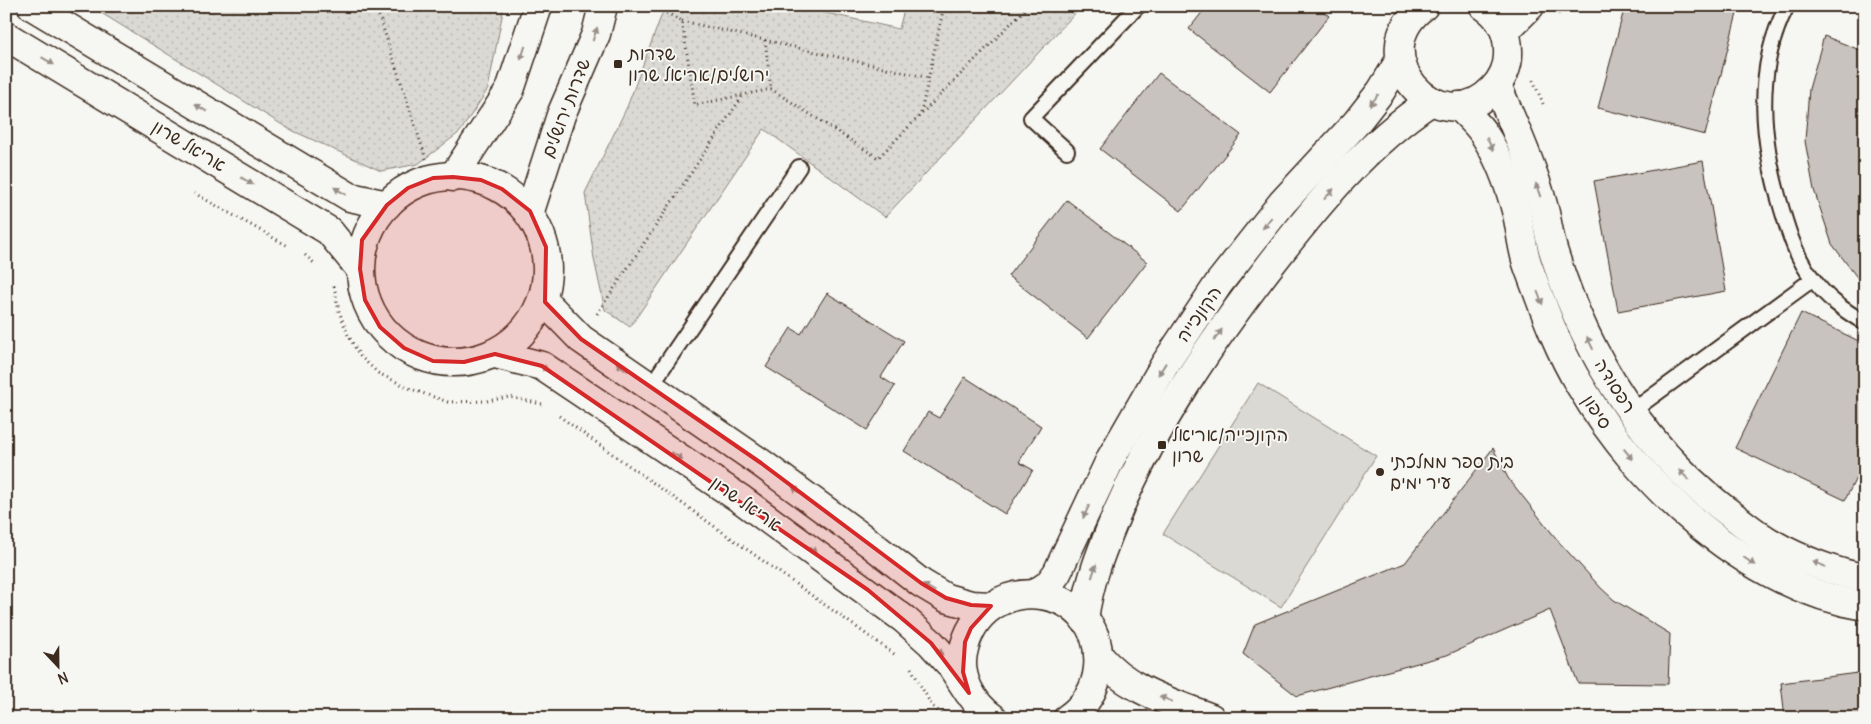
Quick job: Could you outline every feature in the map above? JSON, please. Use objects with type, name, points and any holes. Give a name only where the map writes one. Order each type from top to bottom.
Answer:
[{"type":"street","points":[[32,6],[350,197],[387,204]]},
{"type":"street","points":[[443,178],[510,90],[538,6]]},
{"type":"street","name":"שדרות ירושלים","points":[[530,211],[561,115],[596,34],[603,6]]},
{"type":"street","points":[[1411,12],[1400,42],[1400,60],[1409,83],[1419,94],[1431,101],[1445,106],[1459,106],[1482,98],[1497,85],[1504,73],[1508,59],[1505,31],[1499,20],[1484,6]]},
{"type":"street","points":[[1505,31],[1530,6]]},
{"type":"street","name":"אריאל שרון","points":[[6,36],[329,231],[360,269]]},
{"type":"street","name":"הקונכייה","points":[[1036,593],[1048,585],[1057,574],[1120,440],[1165,364],[1196,318],[1282,203],[1356,123],[1381,90],[1400,60]]},
{"type":"street","name":"רפסודה","points":[[1497,85],[1536,186],[1554,255],[1575,311],[1604,372],[1631,412],[1666,457],[1709,498],[1773,544],[1846,575],[1865,578]]},
{"type":"street","name":"הקונכייה","points":[[1084,619],[1094,568],[1136,471],[1194,371],[1243,300],[1304,221],[1376,143],[1404,119],[1431,101]]},
{"type":"street","name":"סיפון","points":[[1459,106],[1484,132],[1498,159],[1516,212],[1527,263],[1549,322],[1580,386],[1608,429],[1646,476],[1691,520],[1760,568],[1838,602],[1865,606]]},
{"type":"street","points":[[443,178],[481,180],[502,189],[530,211],[546,247],[548,273],[545,302],[517,343],[495,354],[464,362],[433,360],[404,348],[380,328],[365,300],[360,269],[362,240],[387,204],[408,188],[443,178]]},
{"type":"street","points":[[545,302],[581,339],[776,475],[921,583],[946,598],[971,605],[991,606]]},
{"type":"street","name":"אריאל שרון","points":[[495,354],[542,366],[742,500],[868,590],[904,619],[944,657],[982,710],[993,718]]},
{"type":"street","points":[[969,692],[963,672],[962,657],[965,642],[971,628],[991,606],[1012,595],[1036,593],[1054,597],[1071,606],[1084,619],[1096,643],[1099,656],[1097,676],[1090,695],[1078,711],[1068,718]]},
{"type":"street","points":[[1099,656],[1110,670],[1125,681],[1211,718]]},
{"type":"lane","points":[[1067,151],[1031,118],[1138,6]]},
{"type":"lane","points":[[1787,6],[1778,24],[1765,81],[1763,119],[1772,178],[1791,240],[1812,279],[1841,309],[1865,323]]},
{"type":"lane","points":[[650,387],[799,167]]},
{"type":"lane","points":[[1631,412],[1812,279]]},
{"type":"path","points":[[376,6],[443,178]]},
{"type":"path","points":[[653,6],[682,21],[929,78]]},
{"type":"path","points":[[921,114],[944,6]]},
{"type":"path","points":[[682,21],[695,105],[771,89],[878,158],[1028,6]]},
{"type":"path","points":[[765,40],[771,89]]},
{"type":"path","points":[[594,317],[743,94]]},
{"type":"path","points":[[194,193],[288,246]]},
{"type":"path","points":[[305,256],[316,264]]},
{"type":"path","points":[[331,282],[335,288],[339,311],[348,335],[360,356],[378,373],[411,389],[448,402],[487,401],[509,397],[540,403],[548,408]]},
{"type":"path","points":[[556,414],[901,658]]},
{"type":"path","points":[[909,664],[932,706],[948,718]]},
{"type":"highlighted area","points":[[453,177],[481,180],[502,189],[530,211],[546,247],[545,302],[581,339],[761,463],[921,583],[946,598],[971,605],[991,606],[971,628],[965,642],[963,672],[969,693],[931,643],[868,590],[542,366],[495,354],[464,362],[433,361],[404,348],[380,327],[365,300],[360,269],[362,240],[387,205],[408,188],[433,178]]},
{"type":"shaded area","points":[[90,6],[504,6],[488,89],[460,132],[418,164],[381,171],[289,129]]},
{"type":"shaded area","points":[[665,6],[794,6],[899,29],[905,6],[1082,6],[885,217],[764,129],[630,327],[605,310],[594,259],[585,193],[627,107]]},
{"type":"shaded area","points":[[1258,383],[1376,456],[1281,607],[1163,534]]},
{"type":"building","points":[[1207,6],[1317,6],[1329,16],[1270,92],[1189,29]]},
{"type":"building","points":[[1625,6],[1739,6],[1705,135],[1598,108]]},
{"type":"building","points":[[1824,36],[1865,52],[1865,288],[1832,244],[1814,190],[1805,141],[1809,89]]},
{"type":"building","points":[[1159,73],[1241,135],[1181,211],[1100,149]]},
{"type":"building","points":[[1703,161],[1726,291],[1618,311],[1594,181]]},
{"type":"building","points":[[1067,200],[1147,262],[1088,338],[1008,276]]},
{"type":"building","points":[[827,293],[904,341],[881,377],[895,386],[867,430],[766,367],[791,328],[801,334]]},
{"type":"building","points":[[1801,313],[1865,344],[1865,460],[1845,500],[1735,448]]},
{"type":"building","points":[[965,377],[1041,426],[1019,462],[1033,470],[1005,514],[904,451],[928,412],[939,418]]},
{"type":"building","points":[[1493,448],[1508,478],[1559,542],[1601,588],[1614,600],[1670,634],[1668,684],[1578,683],[1550,610],[1447,655],[1297,696],[1243,654],[1255,624],[1405,563]]},
{"type":"building","points":[[1865,672],[1865,718],[1785,718],[1781,683]]},
{"type":"place","name":"שדרות ירושלים/אריאל שרון","points":[[618,64]]},
{"type":"place","name":"הקונכייה/אריאל שרון","points":[[1162,445]]},
{"type":"place","name":"בית ספר ממלכתי עיר ימים","points":[[1380,472]]}]
